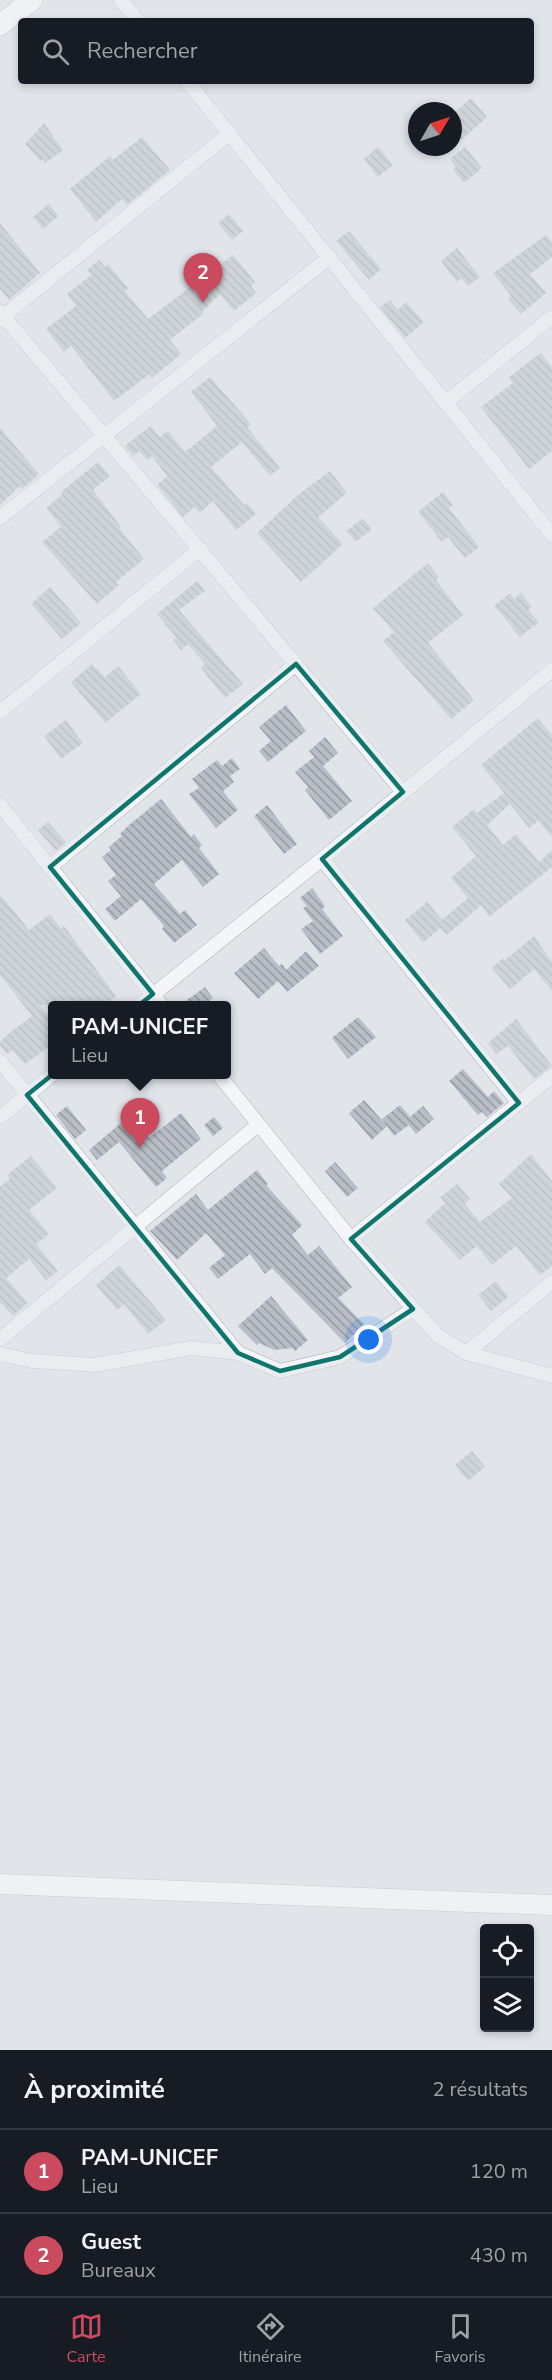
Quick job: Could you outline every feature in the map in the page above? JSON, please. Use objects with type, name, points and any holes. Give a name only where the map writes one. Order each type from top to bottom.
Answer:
[{"type":"main road","points":[[0,25],[32,0]]},
{"type":"street","points":[[122,0],[136,18]]},
{"type":"street","points":[[189,84],[552,535]]},
{"type":"street","points":[[230,134],[1,316],[403,792]]},
{"type":"street","points":[[0,518],[330,257]]},
{"type":"street","points":[[446,402],[552,317]]},
{"type":"street","points":[[0,712],[200,549]]},
{"type":"street","points":[[50,867],[296,664]]},
{"type":"street","points":[[0,805],[157,1000],[322,859],[552,670]]},
{"type":"street","points":[[322,859],[519,1103]]},
{"type":"street","points":[[0,1061],[238,1353]]},
{"type":"street","points":[[351,1239],[552,1076]]},
{"type":"street","points":[[0,1117],[48,1078]]},
{"type":"street","points":[[222,1079],[351,1239],[438,1336],[466,1353],[552,1376]]},
{"type":"street","points":[[0,1339],[258,1125]]},
{"type":"street","points":[[466,1353],[552,1282]]},
{"type":"street","points":[[0,1354],[32,1361],[95,1365],[191,1348],[238,1353],[280,1371],[340,1357],[413,1309]]},
{"type":"street","points":[[0,1884],[552,1905]]},
{"type":"highlighted area","points":[[296,664],[403,792],[322,859],[519,1103],[351,1239],[413,1309],[340,1357],[280,1371],[238,1353],[27,1095],[153,994],[50,867]]},
{"type":"building","points":[[471,98],[487,117],[462,140],[462,106]]},
{"type":"building","points":[[44,123],[63,150],[45,163],[43,159],[40,161],[25,144]]},
{"type":"building","points":[[142,137],[170,170],[127,205],[122,199],[96,222],[70,189],[110,156],[113,160]]},
{"type":"building","points":[[378,147],[393,165],[378,177],[364,159]]},
{"type":"building","points":[[465,147],[482,168],[464,183],[453,170],[456,167],[450,159],[454,156],[462,156],[462,149]]},
{"type":"building","points":[[49,204],[59,216],[43,229],[33,217]]},
{"type":"building","points":[[229,214],[243,231],[232,240],[218,223]]},
{"type":"building","points":[[0,223],[40,273],[9,300],[0,289]]},
{"type":"building","points":[[349,231],[381,269],[369,280],[336,241]]},
{"type":"building","points":[[546,235],[552,243],[552,257],[530,274],[546,293],[521,314],[508,299],[511,296],[493,273]]},
{"type":"building","points":[[457,248],[480,277],[468,286],[461,278],[457,282],[441,261]]},
{"type":"building","points":[[233,255],[255,282],[251,286],[256,293],[234,311],[220,294],[202,312],[203,314],[170,340],[181,354],[152,378],[150,374],[114,401],[71,346],[64,352],[46,329],[76,306],[67,294],[91,275],[87,270],[99,260],[105,267],[108,264],[128,288],[125,291],[148,319]]},
{"type":"building","points":[[390,300],[398,310],[406,302],[424,322],[405,338],[380,307]]},
{"type":"building","points":[[541,353],[552,367],[552,451],[529,469],[481,407],[513,383],[509,377]]},
{"type":"building","points":[[210,377],[251,424],[247,427],[280,468],[270,476],[242,442],[211,467],[244,505],[247,503],[256,514],[236,530],[213,501],[200,513],[194,507],[183,517],[157,485],[167,476],[152,456],[147,460],[139,451],[133,456],[125,446],[150,426],[160,437],[168,431],[185,452],[217,426],[191,392]]},
{"type":"building","points":[[0,428],[39,474],[22,489],[20,486],[0,505]]},
{"type":"building","points":[[98,462],[110,476],[93,490],[144,559],[116,582],[119,585],[97,604],[42,542],[61,527],[46,508],[63,494],[61,492]]},
{"type":"building","points":[[330,471],[347,493],[318,517],[343,544],[301,582],[257,533],[298,495]]},
{"type":"building","points":[[443,492],[453,505],[449,508],[479,547],[465,558],[448,537],[442,542],[418,512]]},
{"type":"building","points":[[363,518],[372,529],[356,542],[346,531]]},
{"type":"building","points":[[428,563],[439,577],[436,580],[463,615],[428,643],[474,700],[451,719],[383,641],[394,632],[373,608]]},
{"type":"building","points":[[197,581],[205,591],[179,610],[243,684],[225,698],[201,668],[205,664],[188,644],[181,650],[173,640],[176,637],[157,614]]},
{"type":"building","points":[[50,587],[81,623],[62,639],[31,604]]},
{"type":"building","points":[[510,593],[514,599],[521,593],[532,607],[528,610],[539,622],[520,637],[494,606]]},
{"type":"building","points":[[92,664],[105,677],[118,666],[141,694],[105,723],[71,682]]},
{"type":"building","points":[[286,705],[306,731],[268,762],[259,751],[271,741],[259,727]]},
{"type":"building","points":[[538,718],[552,735],[552,837],[538,821],[529,828],[510,804],[487,825],[503,845],[516,834],[539,862],[552,850],[552,867],[489,917],[481,905],[447,935],[440,928],[423,943],[405,920],[427,902],[442,920],[468,898],[451,878],[476,856],[452,827],[474,809],[477,813],[504,793],[481,765]]},
{"type":"building","points":[[66,720],[83,743],[61,759],[44,736]]},
{"type":"building","points":[[325,737],[338,753],[323,766],[352,801],[329,820],[305,790],[308,787],[295,772],[314,757],[309,751]]},
{"type":"building","points":[[232,758],[240,769],[230,776],[234,782],[223,791],[238,810],[216,828],[189,794],[199,788],[192,779],[217,760],[222,766]]},
{"type":"building","points":[[161,799],[191,837],[194,834],[202,845],[199,848],[219,874],[203,887],[182,860],[154,884],[180,914],[185,910],[197,925],[174,943],[162,929],[164,926],[141,899],[115,921],[105,909],[121,896],[108,881],[116,875],[102,857],[111,850],[109,847],[122,836],[120,834],[129,825]]},
{"type":"building","points":[[267,805],[297,844],[284,854],[254,816]]},
{"type":"building","points":[[48,822],[66,842],[56,851],[38,830]]},
{"type":"building","points":[[312,888],[325,906],[322,909],[343,936],[320,954],[301,929],[313,921],[303,908],[307,906],[300,898]]},
{"type":"building","points":[[0,894],[29,930],[50,914],[61,929],[64,926],[116,996],[109,1001],[48,1001],[48,1005],[40,1005],[48,1016],[48,1048],[25,1064],[12,1050],[7,1054],[0,1042],[32,1016],[0,975]]},
{"type":"building","points":[[534,936],[552,962],[552,991],[534,969],[510,989],[492,968]]},
{"type":"building","points":[[264,948],[279,966],[282,964],[286,970],[306,951],[319,966],[287,992],[278,981],[258,999],[234,973]]},
{"type":"building","points":[[205,987],[213,998],[209,1001],[186,1001]]},
{"type":"building","points":[[358,1017],[376,1037],[348,1059],[332,1038]]},
{"type":"building","points":[[516,1019],[552,1066],[534,1079],[508,1046],[496,1054],[488,1043]]},
{"type":"building","points":[[463,1069],[488,1097],[494,1091],[504,1103],[487,1117],[482,1112],[478,1115],[449,1081]]},
{"type":"building","points":[[364,1100],[387,1126],[372,1140],[349,1113]]},
{"type":"building","points":[[400,1105],[410,1117],[423,1106],[434,1119],[416,1134],[409,1125],[394,1136],[382,1119]]},
{"type":"building","points":[[67,1106],[86,1130],[75,1139],[56,1115]]},
{"type":"building","points":[[181,1113],[201,1139],[162,1171],[167,1178],[156,1187],[119,1142],[97,1160],[89,1150],[121,1123],[133,1136],[141,1129],[149,1138]]},
{"type":"building","points":[[214,1117],[223,1128],[213,1136],[204,1125]]},
{"type":"building","points":[[531,1154],[552,1181],[552,1266],[540,1275],[516,1246],[492,1265],[477,1246],[460,1260],[425,1222],[445,1203],[440,1197],[457,1184],[470,1199],[465,1204],[480,1222],[512,1198],[499,1184]]},
{"type":"building","points":[[31,1156],[57,1188],[29,1210],[49,1234],[36,1244],[58,1271],[46,1280],[29,1259],[6,1278],[28,1303],[13,1316],[0,1302],[0,1187],[10,1179],[7,1175]]},
{"type":"building","points":[[335,1162],[358,1188],[347,1197],[325,1171]]},
{"type":"building","points":[[257,1170],[268,1184],[266,1185],[302,1225],[292,1235],[308,1255],[319,1246],[352,1287],[338,1298],[364,1324],[345,1343],[272,1268],[265,1274],[250,1254],[218,1279],[209,1268],[225,1255],[206,1233],[177,1260],[150,1231],[196,1194],[208,1210]]},
{"type":"building","points":[[119,1265],[166,1320],[148,1334],[124,1304],[117,1310],[96,1285]]},
{"type":"building","points":[[496,1281],[508,1297],[491,1311],[478,1295]]},
{"type":"building","points":[[271,1296],[308,1340],[295,1351],[292,1348],[274,1350],[259,1343],[257,1345],[238,1326]]},
{"type":"building","points":[[472,1451],[485,1467],[468,1481],[455,1465]]},
{"type":"place","name":"Guest","points":[[203,303]]},
{"type":"place","name":"PAM-UNICEF","points":[[140,1148]]}]
